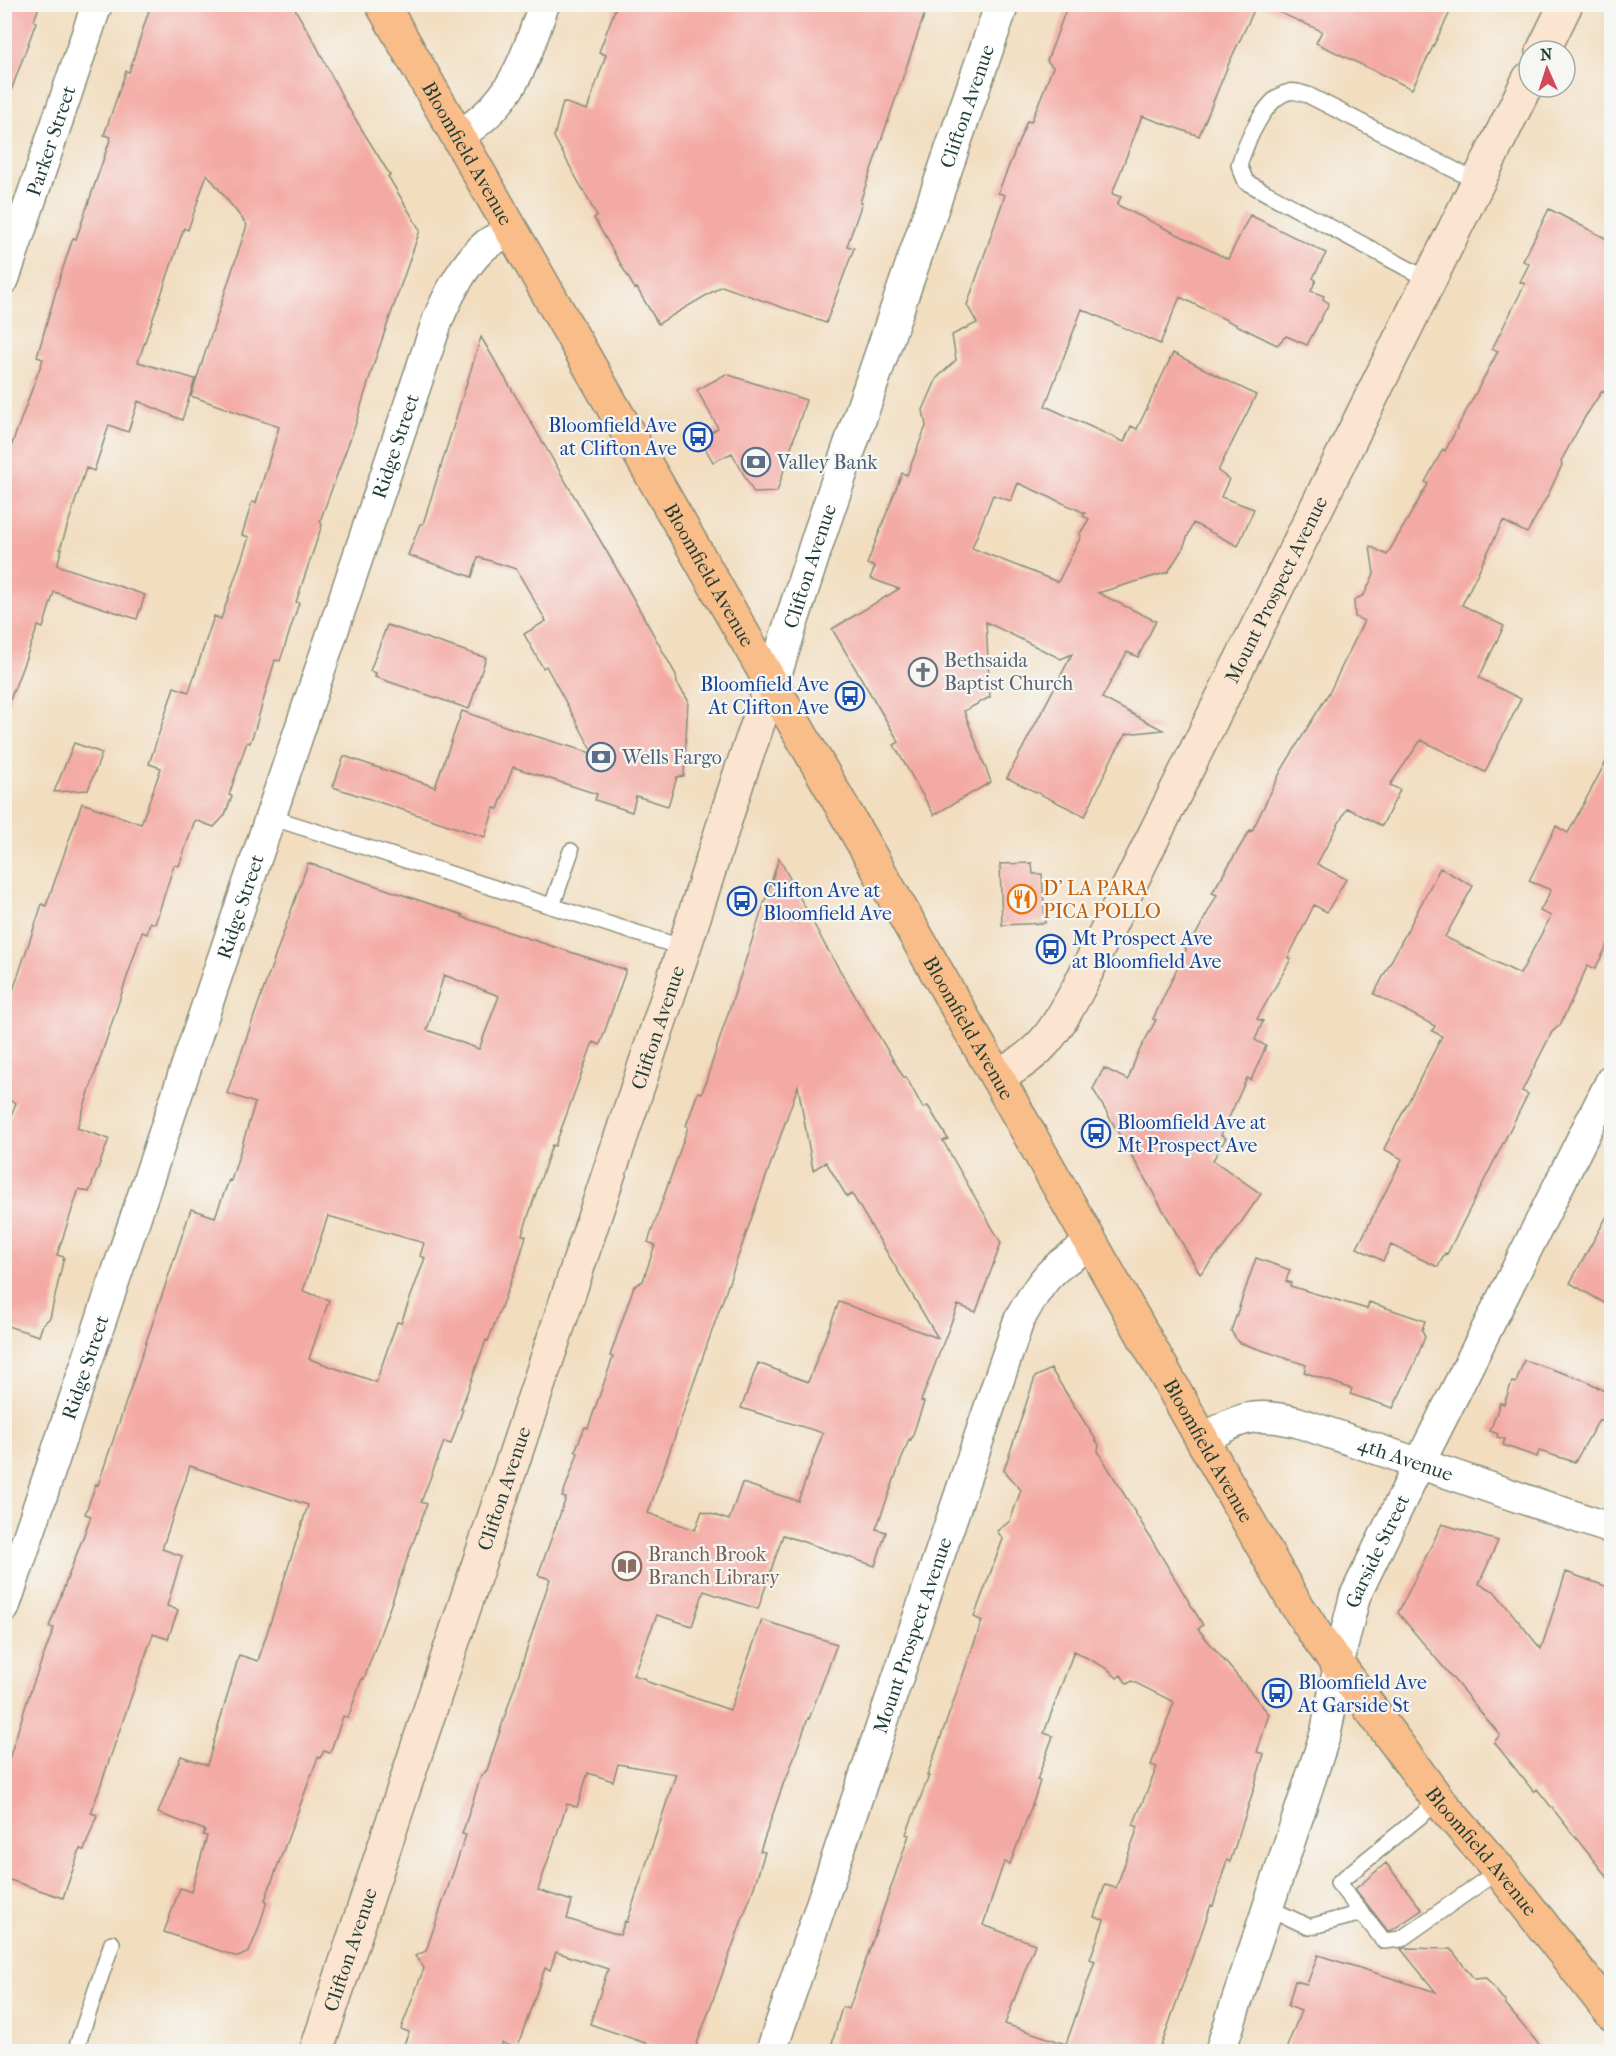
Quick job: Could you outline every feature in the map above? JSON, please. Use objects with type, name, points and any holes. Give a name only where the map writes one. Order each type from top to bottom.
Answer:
[{"type":"main road","name":"Bloomfield Avenue","points":[[382,4],[997,1077],[1292,1598],[1439,1801],[1499,1870],[1611,2014]]},
{"type":"main road","points":[[1549,39],[1566,4]]},
{"type":"main road","name":"Mount Prospect Avenue","points":[[997,1077],[1035,1054],[1050,1036],[1078,989],[1519,99]]},
{"type":"main road","name":"Clifton Avenue","points":[[316,2052],[771,686]]},
{"type":"street","name":"Parker Street","points":[[4,279],[97,4]]},
{"type":"street","points":[[458,136],[478,124],[495,109],[509,89],[531,44],[544,4]]},
{"type":"street","name":"Clifton Avenue","points":[[771,686],[819,536],[1002,4]]},
{"type":"street","name":"Ridge Street","points":[[4,1608],[438,318],[446,298],[472,260],[487,244],[512,230]]},
{"type":"street","name":"Garside Street","points":[[1220,2052],[1316,1769],[1355,1596],[1611,1079]]},
{"type":"street","name":"Mount Prospect Avenue","points":[[771,2052],[1019,1320],[1047,1275],[1065,1259],[1091,1244]]},
{"type":"street","name":"4th Avenue","points":[[1201,1440],[1235,1421],[1256,1416],[1297,1422],[1611,1529]]},
{"type":"lane","points":[[1429,280],[1246,182],[1239,165],[1245,147],[1271,101],[1290,91],[1308,95],[1478,182]]},
{"type":"lane","points":[[270,817],[684,948]]},
{"type":"lane","points":[[552,906],[571,851]]},
{"type":"lane","points":[[1439,1801],[1376,1862],[1338,1883],[1384,1941],[1401,1939],[1418,1919],[1499,1870]]},
{"type":"lane","points":[[1269,1908],[1309,1927],[1362,1913]]},
{"type":"lane","points":[[75,2052],[112,1943]]},
{"type":"building","points":[[4,4],[40,4],[34,21],[36,22],[8,99],[4,99]]},
{"type":"building","points":[[151,4],[292,4],[346,104],[390,175],[388,176],[420,230],[355,426],[320,521],[322,525],[296,602],[299,603],[280,661],[275,660],[255,729],[250,743],[247,742],[229,795],[232,796],[225,815],[214,827],[195,820],[179,866],[174,865],[155,924],[150,922],[147,934],[142,932],[77,1128],[109,1139],[89,1192],[79,1189],[57,1255],[64,1257],[50,1318],[43,1324],[39,1336],[4,1325],[4,1134],[16,1103],[4,1099],[4,1017],[42,904],[46,906],[82,803],[141,824],[161,768],[149,764],[174,687],[189,692],[214,616],[221,619],[249,537],[242,535],[252,502],[256,503],[279,427],[191,396],[247,225],[207,174],[188,230],[184,228],[138,362],[195,379],[182,420],[138,401],[128,432],[109,425],[94,471],[86,468],[57,565],[145,595],[137,619],[54,592],[43,628],[38,626],[7,708],[4,708],[4,466],[43,359],[37,357],[59,280],[73,238],[76,239],[111,137],[104,135],[126,71],[129,72]]},
{"type":"building","points":[[617,4],[928,4],[860,202],[862,203],[847,246],[854,248],[826,323],[722,286],[658,324],[637,288],[635,289],[594,218],[597,216],[554,137],[563,102],[587,110],[606,55],[599,52]]},
{"type":"building","points":[[1068,4],[1257,4],[1229,63],[1199,136],[1142,116],[1112,194],[1121,197],[1117,205],[1228,259],[1250,215],[1326,253],[1313,278],[1316,280],[1311,291],[1324,296],[1323,299],[1329,303],[1307,345],[1286,336],[1277,345],[1180,297],[1160,344],[1082,309],[1045,406],[1124,442],[1131,426],[1137,429],[1173,353],[1256,395],[1218,471],[1229,479],[1221,497],[1254,509],[1238,546],[1193,523],[1183,548],[1168,572],[1098,593],[1156,621],[1138,657],[1127,652],[1102,698],[1163,730],[1126,734],[1085,816],[1007,778],[1072,654],[1061,659],[986,622],[990,697],[964,711],[991,782],[934,815],[894,745],[899,742],[832,629],[899,589],[870,578],[875,567],[867,564],[902,473],[907,475],[926,426],[923,410],[937,378],[956,360],[952,335],[977,323],[967,305],[1005,195],[998,193],[1027,121],[1031,122],[1053,67],[1047,61]],"holes":[[[1018,483],[1085,513],[1083,516],[1089,519],[1079,535],[1081,536],[1058,582],[972,548],[993,495],[1011,501]]]},
{"type":"building","points":[[1260,4],[1454,4],[1412,89],[1316,43],[1322,31]]},
{"type":"building","points":[[1549,209],[1611,241],[1611,395],[1602,391],[1585,417],[1527,533],[1503,521],[1462,605],[1504,626],[1479,678],[1521,699],[1485,772],[1421,740],[1390,785],[1400,790],[1382,826],[1347,808],[1317,864],[1346,879],[1327,912],[1314,905],[1288,958],[1291,959],[1257,1019],[1263,1021],[1255,1040],[1266,1046],[1251,1080],[1247,1078],[1221,1135],[1226,1138],[1213,1160],[1261,1194],[1223,1248],[1200,1274],[1093,1089],[1104,1068],[1128,1080],[1137,1055],[1156,1020],[1153,1019],[1186,950],[1183,938],[1195,936],[1217,895],[1212,893],[1250,830],[1252,831],[1281,771],[1330,691],[1364,621],[1355,617],[1354,600],[1364,595],[1374,574],[1370,546],[1387,555],[1428,484],[1425,482],[1443,449],[1445,451],[1498,351],[1492,349],[1525,284],[1520,282],[1529,264],[1523,261]]},
{"type":"building","points":[[481,337],[614,564],[688,700],[684,776],[677,777],[668,806],[636,796],[632,812],[595,800],[597,794],[513,767],[498,809],[494,808],[485,837],[333,787],[344,756],[435,787],[462,711],[594,754],[546,666],[543,668],[524,634],[546,621],[516,569],[478,557],[472,577],[408,555],[420,524],[423,524]]},
{"type":"building","points":[[726,374],[806,400],[777,492],[754,493],[732,453],[713,462],[700,439],[718,428],[697,390]]},
{"type":"building","points":[[387,625],[486,658],[469,709],[375,677],[376,673],[370,671]]},
{"type":"building","points":[[74,743],[102,753],[88,790],[54,792]]},
{"type":"building","points":[[1611,752],[1611,938],[1595,969],[1588,965],[1560,1025],[1552,1032],[1522,1091],[1528,1094],[1447,1254],[1445,1253],[1438,1267],[1391,1245],[1383,1261],[1357,1248],[1402,1159],[1384,1149],[1442,1036],[1432,1031],[1435,1026],[1374,994],[1440,868],[1473,886],[1445,937],[1520,974],[1551,916],[1540,911],[1551,890],[1529,881],[1556,826],[1568,833]]},
{"type":"building","points":[[779,858],[826,947],[904,1078],[906,1077],[923,1108],[928,1106],[948,1139],[943,1141],[1001,1243],[976,1312],[958,1305],[921,1401],[924,1402],[911,1440],[909,1439],[876,1529],[886,1532],[875,1566],[783,1535],[758,1609],[704,1591],[692,1626],[657,1615],[633,1675],[730,1710],[762,1620],[837,1644],[785,1779],[760,1851],[765,1852],[754,1887],[694,2052],[671,2052],[590,2024],[608,1969],[556,1952],[550,1970],[545,1968],[517,2048],[502,2043],[499,2052],[401,2052],[409,2032],[401,2029],[424,1968],[415,1956],[426,1951],[466,1835],[462,1834],[481,1776],[487,1770],[550,1579],[538,1575],[566,1498],[562,1497],[578,1453],[575,1451],[585,1427],[588,1428],[613,1357],[610,1356],[634,1286],[643,1281],[655,1245],[648,1242],[698,1092],[702,1093]],"holes":[[[798,1086],[813,1170],[826,1162],[847,1197],[852,1194],[938,1338],[839,1302],[808,1382],[758,1363],[741,1408],[823,1433],[798,1501],[742,1483],[729,1520],[702,1511],[695,1530],[648,1513]],[[618,1764],[676,1774],[627,1922],[625,1921],[620,1935],[567,1919],[572,1901],[538,1890],[567,1804],[577,1807],[588,1773],[613,1781]]]},
{"type":"building","points":[[308,863],[463,915],[462,917],[626,970],[600,1045],[593,1042],[555,1146],[552,1145],[522,1235],[526,1236],[519,1260],[488,1341],[486,1340],[451,1444],[444,1442],[421,1502],[427,1504],[364,1679],[362,1678],[348,1718],[343,1716],[330,1753],[324,1751],[320,1758],[318,1757],[265,1900],[267,1901],[258,1930],[249,1952],[238,1957],[164,1932],[180,1888],[191,1892],[207,1836],[203,1835],[205,1830],[158,1813],[181,1756],[207,1765],[239,1655],[258,1661],[308,1505],[190,1466],[162,1549],[182,1556],[167,1606],[178,1610],[168,1639],[153,1634],[91,1813],[97,1815],[84,1850],[80,1849],[63,1898],[4,1878],[4,1775],[30,1692],[54,1628],[49,1627],[91,1516],[85,1514],[96,1484],[98,1485],[191,1209],[215,1217],[229,1180],[231,1181],[255,1103],[227,1093]],"holes":[[[444,975],[499,996],[479,1049],[427,1030]],[[328,1216],[424,1243],[420,1256],[425,1258],[401,1323],[397,1322],[376,1382],[309,1359],[329,1300],[303,1291]]]},
{"type":"building","name":"D' LA PARA PICA POLLO","points":[[1032,863],[1033,874],[1042,874],[1045,923],[1002,925],[1000,864]]},
{"type":"building","points":[[1611,1209],[1611,1307],[1570,1283]]},
{"type":"building","points":[[1256,1258],[1290,1270],[1286,1281],[1291,1283],[1290,1286],[1367,1309],[1369,1302],[1425,1321],[1422,1330],[1425,1337],[1393,1408],[1350,1394],[1352,1389],[1304,1372],[1306,1365],[1238,1342],[1231,1331]]},
{"type":"building","points":[[1524,1360],[1587,1381],[1611,1395],[1611,1426],[1599,1420],[1575,1462],[1539,1451],[1537,1457],[1503,1445],[1505,1439],[1497,1437],[1498,1434],[1490,1431],[1500,1403],[1504,1404],[1512,1382],[1516,1383]]},
{"type":"building","points":[[1051,1369],[1099,1445],[1098,1451],[1203,1625],[1198,1629],[1269,1714],[1257,1752],[1264,1754],[1230,1862],[1227,1860],[1213,1906],[1211,1905],[1159,2052],[835,2052],[837,2045],[832,2043],[842,2007],[849,2009],[909,1835],[906,1834],[929,1776],[927,1776],[982,1621],[974,1617],[1003,1539],[997,1531],[1010,1521],[1021,1490],[1004,1470],[1035,1377]],"holes":[[[1074,1651],[1108,1669],[1117,1678],[1121,1675],[1127,1684],[1132,1681],[1174,1702],[1151,1765],[1157,1767],[1133,1825],[1138,1827],[1116,1888],[1105,1885],[1094,1917],[1104,1920],[1090,1959],[1095,1961],[1066,2044],[1005,2024],[1035,1944],[983,1925],[1004,1862],[1010,1864],[1035,1797],[1040,1781],[1037,1780],[1053,1736],[1044,1733]]]},
{"type":"building","points":[[1442,1524],[1498,1541],[1479,1584],[1494,1591],[1541,1649],[1566,1572],[1611,1588],[1611,1882],[1537,1789],[1534,1792],[1494,1742],[1500,1735],[1398,1613]]},
{"type":"building","points":[[1386,1863],[1422,1910],[1388,1931],[1355,1889]]},
{"type":"building","points":[[1401,1949],[1451,1949],[1474,1979],[1486,1978],[1545,2052],[1285,2052],[1301,2011],[1288,2006],[1295,1981],[1307,1984],[1318,1955],[1436,1992]]},
{"type":"place","name":"Bloomfield Ave at Clifton Ave","points":[[698,437]]},
{"type":"place","name":"Valley Bank","points":[[756,462]]},
{"type":"place","name":"Bethsaida Baptist Church","points":[[923,672]]},
{"type":"place","name":"Bloomfield Ave At Clifton Ave","points":[[850,696]]},
{"type":"place","name":"Wells Fargo","points":[[601,757]]},
{"type":"place","name":"D' LA PARA PICA POLLO","points":[[1022,899]]},
{"type":"place","name":"Clifton Ave at Bloomfield Ave","points":[[742,901]]},
{"type":"place","name":"Mt Prospect Ave at Bloomfield Ave","points":[[1051,949]]},
{"type":"place","name":"Bloomfield Ave at Mt Prospect Ave","points":[[1096,1133]]},
{"type":"place","name":"Branch Brook Branch Library","points":[[627,1566]]},
{"type":"place","name":"Bloomfield Ave At Garside St","points":[[1277,1693]]}]
